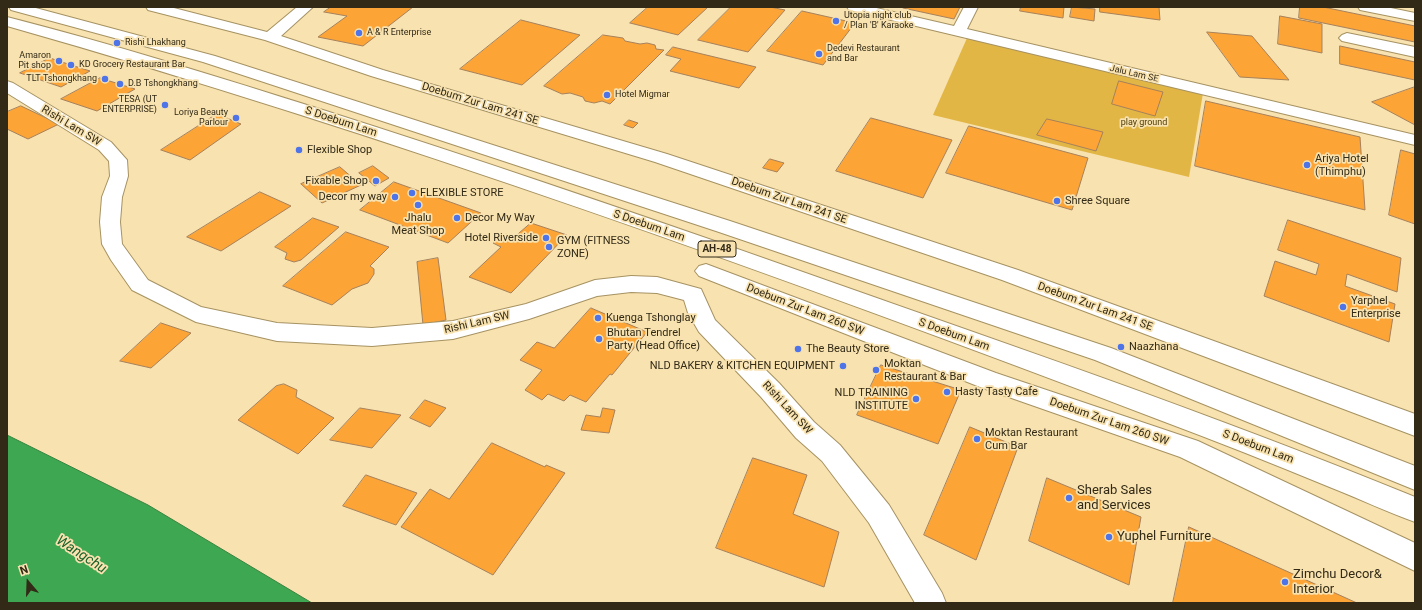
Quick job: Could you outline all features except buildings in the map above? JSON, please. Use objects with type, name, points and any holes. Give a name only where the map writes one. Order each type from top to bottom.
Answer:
[{"type":"main road","name":"S Doebum Lam","points":[[16,7],[209,58],[724,226],[1103,354],[1415,478]]},
{"type":"main road","name":"Doebum Zur Lam 241 SE","points":[[153,7],[270,37],[377,73],[661,158],[1010,275],[1415,425]]},
{"type":"main road","points":[[270,37],[306,7]]},
{"type":"main road","name":"Jalu Lam SE","points":[[854,7],[1415,140]]},
{"type":"main road","points":[[958,32],[971,7]]},
{"type":"main road","points":[[1365,7],[1415,17]]},
{"type":"main road","name":"S Doebum Lam","points":[[7,21],[186,73],[338,121],[706,245],[1094,385],[1358,486],[1415,510]]},
{"type":"main road","points":[[1347,38],[1415,52]]},
{"type":"main road","name":"Rishi Lam SW","points":[[7,86],[105,146],[118,160],[119,176],[112,197],[110,222],[112,244],[121,260],[140,285],[196,314],[277,332],[372,337],[453,330],[529,311],[594,288],[631,284],[657,285],[693,296],[699,313],[707,326],[765,385],[805,430],[831,453],[879,514],[931,603]]},
{"type":"main road","points":[[693,296],[703,280],[710,258],[706,245]]},
{"type":"main road","name":"Doebum Zur Lam 260 SW","points":[[706,271],[988,380],[1189,449],[1415,557]]},
{"type":"green space","name":"play ground","points":[[967,38],[1203,93],[1189,177],[933,115]]},
{"type":"water","name":"Wangchu","points":[[7,435],[148,505],[312,603],[7,603]]},
{"type":"place","name":"Utopia night club / Plan 'B' Karaoke","points":[[836,21]]},
{"type":"place","name":"A & R Enterprise","points":[[359,33]]},
{"type":"place","name":"Rishi Lhakhang","points":[[117,43]]},
{"type":"place","name":"Dedevi Restaurant and Bar","points":[[819,54]]},
{"type":"place","name":"Amaron Pit shop","points":[[59,61]]},
{"type":"place","name":"KD Grocery Restaurant Bar","points":[[71,65]]},
{"type":"place","name":"TLT Tshongkhang","points":[[105,79]]},
{"type":"place","name":"D.B Tshongkhang","points":[[120,84]]},
{"type":"place","name":"Hotel Migmar","points":[[607,95]]},
{"type":"place","name":"TESA (UT ENTERPRISE)","points":[[165,105]]},
{"type":"place","name":"Loriya Beauty Parlour","points":[[236,118]]},
{"type":"place","name":"Flexible Shop","points":[[299,150]]},
{"type":"place","name":"Ariya Hotel (Thimphu)","points":[[1307,165]]},
{"type":"place","name":"Fixable Shop","points":[[376,181]]},
{"type":"place","name":"FLEXIBLE STORE","points":[[412,193]]},
{"type":"place","name":"Decor my way","points":[[395,197]]},
{"type":"place","name":"Shree Square","points":[[1057,201]]},
{"type":"place","name":"Jhalu Meat Shop","points":[[418,205]]},
{"type":"place","name":"Decor My Way","points":[[457,218]]},
{"type":"place","name":"Hotel Riverside","points":[[546,238]]},
{"type":"place","name":"GYM (FITNESS ZONE)","points":[[549,247]]},
{"type":"place","name":"Yarphel Enterprise","points":[[1343,307]]},
{"type":"place","name":"Kuenga Tshonglay","points":[[598,318]]},
{"type":"place","name":"Bhutan Tendrel Party (Head Office)","points":[[599,339]]},
{"type":"place","name":"Naazhana","points":[[1121,347]]},
{"type":"place","name":"The Beauty Store","points":[[798,349]]},
{"type":"place","name":"NLD BAKERY & KITCHEN EQUIPMENT","points":[[843,366]]},
{"type":"place","name":"Moktan Restaurant & Bar","points":[[876,370]]},
{"type":"place","name":"Hasty Tasty Cafe","points":[[947,392]]},
{"type":"place","name":"NLD TRAINING INSTITUTE","points":[[916,399]]},
{"type":"place","name":"Moktan Restaurant Cum Bar","points":[[977,439]]},
{"type":"place","name":"Sherab Sales and Services","points":[[1069,498]]},
{"type":"place","name":"Yuphel Furniture","points":[[1109,537]]},
{"type":"place","name":"Zimchu Decor& Interior","points":[[1285,582]]}]
